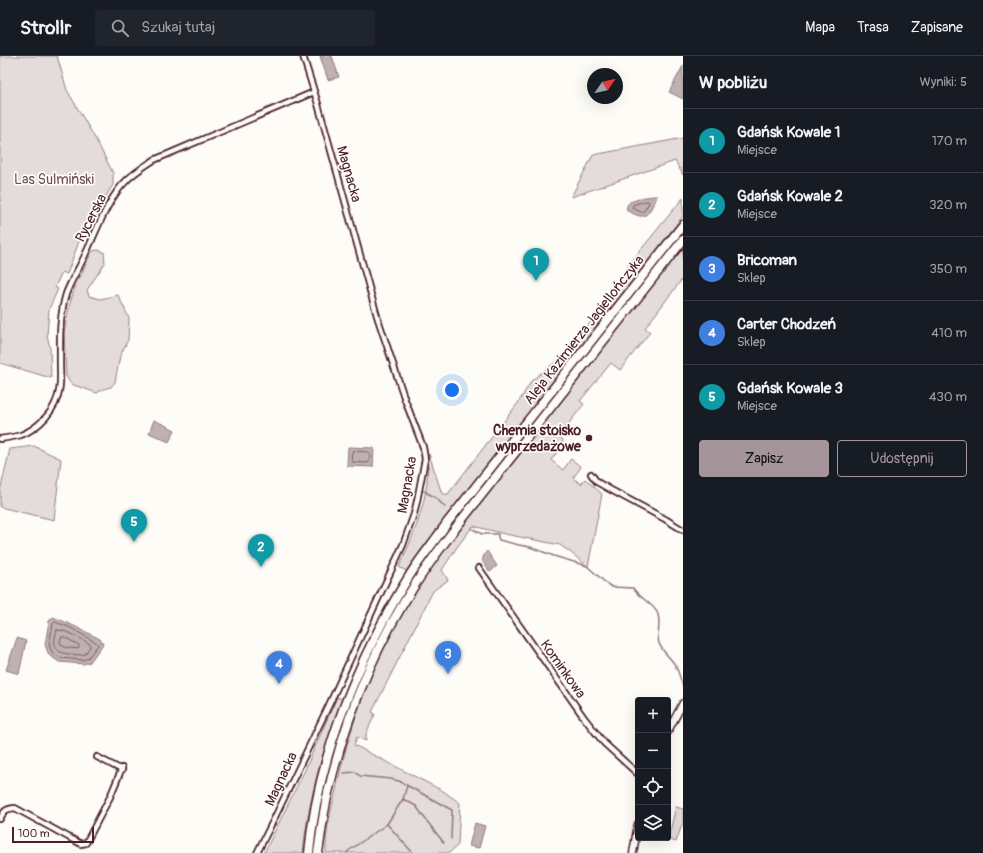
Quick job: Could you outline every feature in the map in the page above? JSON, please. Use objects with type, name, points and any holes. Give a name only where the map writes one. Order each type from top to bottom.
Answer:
[{"type":"highway","name":"Aleja Kazimierza Jagiellończyka","points":[[309,853],[320,789],[334,736],[353,684],[392,606],[411,574],[447,523],[683,225]]},
{"type":"highway","name":"Aleja Kazimierza Jagiellończyka","points":[[318,853],[322,824],[336,760],[353,708],[374,660],[415,584],[464,517],[683,240]]},
{"type":"street","name":"Magnacka","points":[[257,853],[329,705],[403,544],[414,514],[424,459],[423,447],[405,400],[377,316],[303,56]]},
{"type":"street","name":"Rycerska","points":[[0,439],[20,435],[34,427],[47,416],[57,400],[60,390],[61,317],[66,294],[104,214],[126,180],[154,160],[314,92]]},
{"type":"street","points":[[591,474],[597,482],[683,530]]},
{"type":"street","name":"Kominkowa","points":[[479,568],[601,740],[635,771]]},
{"type":"street","points":[[671,725],[683,703]]},
{"type":"street","points":[[0,819],[5,810],[14,808],[80,844],[86,843],[110,797],[122,769],[97,757]]},
{"type":"street","points":[[633,853],[635,841]]},
{"type":"green space","name":"Las Sulmiński","points":[[0,56],[57,56],[67,90],[113,173],[113,185],[96,218],[88,222],[81,236],[67,274],[62,272],[55,287],[58,289],[49,309],[47,335],[50,348],[51,378],[0,363]]},
{"type":"green space","points":[[683,138],[683,175],[675,161],[571,197],[593,155]]},
{"type":"green space","points":[[683,198],[683,216],[443,520],[406,571],[399,567],[423,504],[427,482],[429,454],[442,494],[448,494],[518,403],[532,380],[562,357],[613,295],[630,263]]},
{"type":"green space","points":[[683,246],[683,278],[645,328],[650,332],[620,370],[611,363],[580,401],[584,404],[559,436],[563,440],[562,446],[551,460],[563,470],[571,459],[581,467],[573,478],[581,484],[585,479],[602,494],[588,567],[560,545],[473,526],[442,570],[448,580],[433,591],[372,712],[375,714],[366,734],[366,741],[357,737],[354,745],[443,791],[460,803],[458,845],[449,853],[326,853],[327,829],[347,744],[370,679],[400,616],[437,560]]},
{"type":"green space","points":[[98,250],[104,252],[105,263],[87,290],[89,296],[100,299],[118,295],[129,318],[128,340],[120,356],[115,382],[111,387],[103,389],[97,393],[71,384],[66,376],[64,332],[74,290],[92,251]]},
{"type":"green space","points":[[34,446],[61,459],[54,520],[0,507],[0,491],[10,449]]},
{"type":"green space","points":[[337,697],[342,699],[317,774],[305,833],[303,853],[264,853],[304,772]]},
{"type":"green space","points":[[676,807],[683,809],[683,822],[676,842],[671,840],[671,827]]},
{"type":"water","points":[[320,56],[332,56],[339,77],[328,80]]},
{"type":"water","points":[[683,66],[683,99],[669,92]]},
{"type":"water","points":[[657,196],[649,212],[643,216],[627,211],[627,206],[630,202],[645,197]]},
{"type":"water","points":[[154,420],[175,430],[169,442],[149,433]]},
{"type":"water","points":[[348,447],[374,448],[373,467],[347,466]]},
{"type":"water","points":[[487,551],[497,566],[490,572],[483,562],[483,557]]},
{"type":"water","points":[[53,617],[100,639],[103,644],[90,662],[83,664],[59,662],[49,655],[45,645],[49,621]]},
{"type":"water","points":[[17,638],[26,641],[19,674],[6,670]]},
{"type":"water","points":[[475,823],[485,826],[479,848],[469,846]]},
{"type":"waterway","points":[[424,491],[436,498],[445,507]]},
{"type":"waterway","points":[[471,528],[482,534],[498,534],[499,540],[530,547],[587,566],[612,587],[633,588],[638,595],[652,605],[657,612],[659,620],[659,643],[678,670],[683,686]]},
{"type":"waterway","points":[[344,773],[355,772],[360,776],[399,781],[452,810],[451,839]]},
{"type":"waterway","points":[[347,853],[387,824],[403,799],[407,786]]},
{"type":"waterway","points":[[403,799],[416,806],[444,843]]},
{"type":"waterway","points":[[387,824],[413,853]]},
{"type":"place","name":"Gdańsk Kowale 1","points":[[536,281]]},
{"type":"place","name":"Chemia stoisko wyprzedażowe","points":[[589,438]]},
{"type":"place","name":"Gdańsk Kowale 3","points":[[134,542]]},
{"type":"place","name":"Gdańsk Kowale 2","points":[[261,567]]},
{"type":"place","name":"Bricoman","points":[[448,674]]},
{"type":"place","name":"Carter Chodzeń","points":[[279,684]]}]
